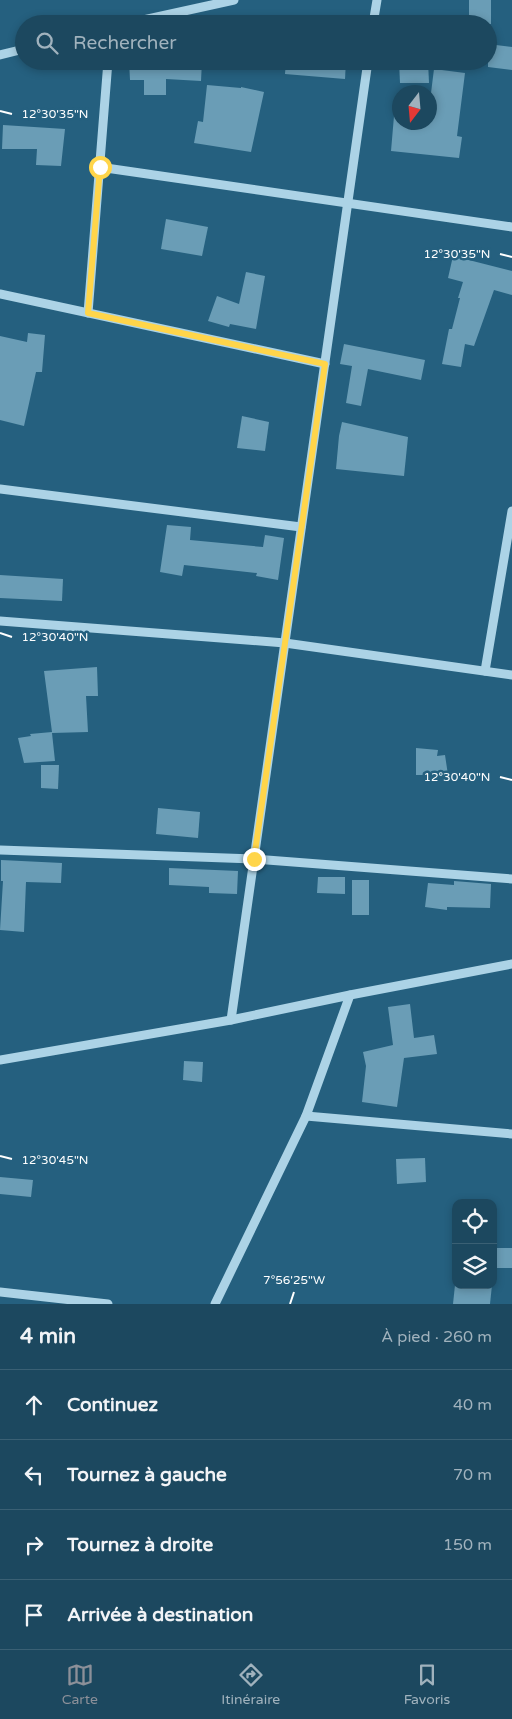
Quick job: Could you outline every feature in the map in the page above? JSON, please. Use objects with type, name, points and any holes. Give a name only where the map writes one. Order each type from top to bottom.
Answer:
[{"type":"street","points":[[161,15],[214,2],[234,0]]},
{"type":"street","points":[[374,15],[377,0]]},
{"type":"street","points":[[0,55],[15,51]]},
{"type":"street","points":[[88,313],[107,70]]},
{"type":"street","points":[[231,1020],[367,70]]},
{"type":"street","points":[[100,167],[512,227]]},
{"type":"street","points":[[0,294],[325,364]]},
{"type":"street","points":[[0,488],[301,527]]},
{"type":"street","points":[[485,671],[512,511]]},
{"type":"street","points":[[0,621],[285,642],[512,675]]},
{"type":"street","points":[[0,850],[254,859],[512,880]]},
{"type":"street","points":[[0,1060],[231,1020],[512,964]]},
{"type":"street","points":[[215,1304],[306,1116],[350,995]]},
{"type":"street","points":[[306,1116],[512,1134]]},
{"type":"street","points":[[0,1292],[108,1304]]},
{"type":"building","points":[[469,0],[491,0],[491,15],[469,15]]},
{"type":"building","points":[[497,45],[512,47],[512,70],[497,68]]},
{"type":"building","points":[[129,70],[202,70],[201,81],[166,79],[166,95],[144,95],[144,80],[130,80]]},
{"type":"building","points":[[285,70],[346,70],[345,79],[285,74]]},
{"type":"building","points":[[399,70],[428,70],[429,83],[400,83]]},
{"type":"building","points":[[434,70],[465,73],[457,136],[462,137],[459,158],[391,151],[393,130],[437,130],[437,85],[432,85]]},
{"type":"building","points":[[207,85],[241,87],[264,92],[251,152],[194,143],[198,121],[203,122]]},
{"type":"building","points":[[3,125],[65,129],[61,166],[36,165],[37,149],[2,149]]},
{"type":"building","points":[[166,219],[208,227],[202,256],[161,249]]},
{"type":"building","points":[[453,256],[512,271],[512,295],[494,290],[474,346],[465,344],[461,367],[442,364],[449,329],[452,329],[463,282],[448,278]]},
{"type":"building","points":[[246,272],[265,276],[256,329],[230,324],[229,327],[208,321],[217,296],[239,304]]},
{"type":"building","points":[[28,333],[45,335],[42,372],[36,372],[24,426],[0,420],[0,336],[27,342]]},
{"type":"building","points":[[344,344],[425,360],[421,380],[368,369],[361,406],[346,403],[352,366],[340,364]]},
{"type":"building","points":[[242,416],[269,422],[265,451],[237,448]]},
{"type":"building","points":[[342,422],[408,437],[404,476],[336,469]]},
{"type":"building","points":[[167,525],[191,527],[190,540],[263,547],[265,535],[284,538],[278,580],[256,576],[257,573],[184,565],[182,576],[160,572]]},
{"type":"building","points":[[0,575],[63,579],[62,601],[0,598]]},
{"type":"building","points":[[97,667],[98,696],[86,696],[88,732],[52,733],[55,761],[24,763],[18,738],[31,736],[30,734],[52,732],[44,671]]},
{"type":"building","points":[[416,748],[438,750],[437,756],[445,755],[448,775],[416,775]]},
{"type":"building","points":[[41,765],[59,765],[58,789],[41,788]]},
{"type":"building","points":[[158,808],[200,812],[198,838],[156,834]]},
{"type":"building","points":[[1,860],[62,863],[61,883],[26,882],[24,932],[0,930],[3,881],[1,881]]},
{"type":"building","points":[[169,868],[238,871],[237,894],[209,893],[209,887],[169,885]]},
{"type":"building","points":[[318,877],[345,877],[345,894],[317,893]]},
{"type":"building","points":[[352,880],[369,880],[369,915],[352,915]]},
{"type":"building","points":[[454,881],[491,884],[490,908],[447,907],[447,910],[425,907],[428,883],[454,885]]},
{"type":"building","points":[[410,1004],[414,1038],[434,1035],[437,1054],[404,1058],[397,1107],[362,1102],[366,1066],[363,1052],[393,1045],[388,1007]]},
{"type":"building","points":[[184,1061],[203,1062],[202,1082],[183,1080]]},
{"type":"building","points":[[425,1158],[426,1182],[397,1184],[396,1159]]},
{"type":"building","points":[[0,1177],[33,1180],[31,1197],[0,1194]]},
{"type":"building","points":[[497,1248],[512,1248],[512,1268],[497,1268]]},
{"type":"building","points":[[455,1289],[492,1289],[490,1304],[453,1304]]},
{"type":"route","points":[[100,167],[88,313],[325,364],[254,859]]}]
